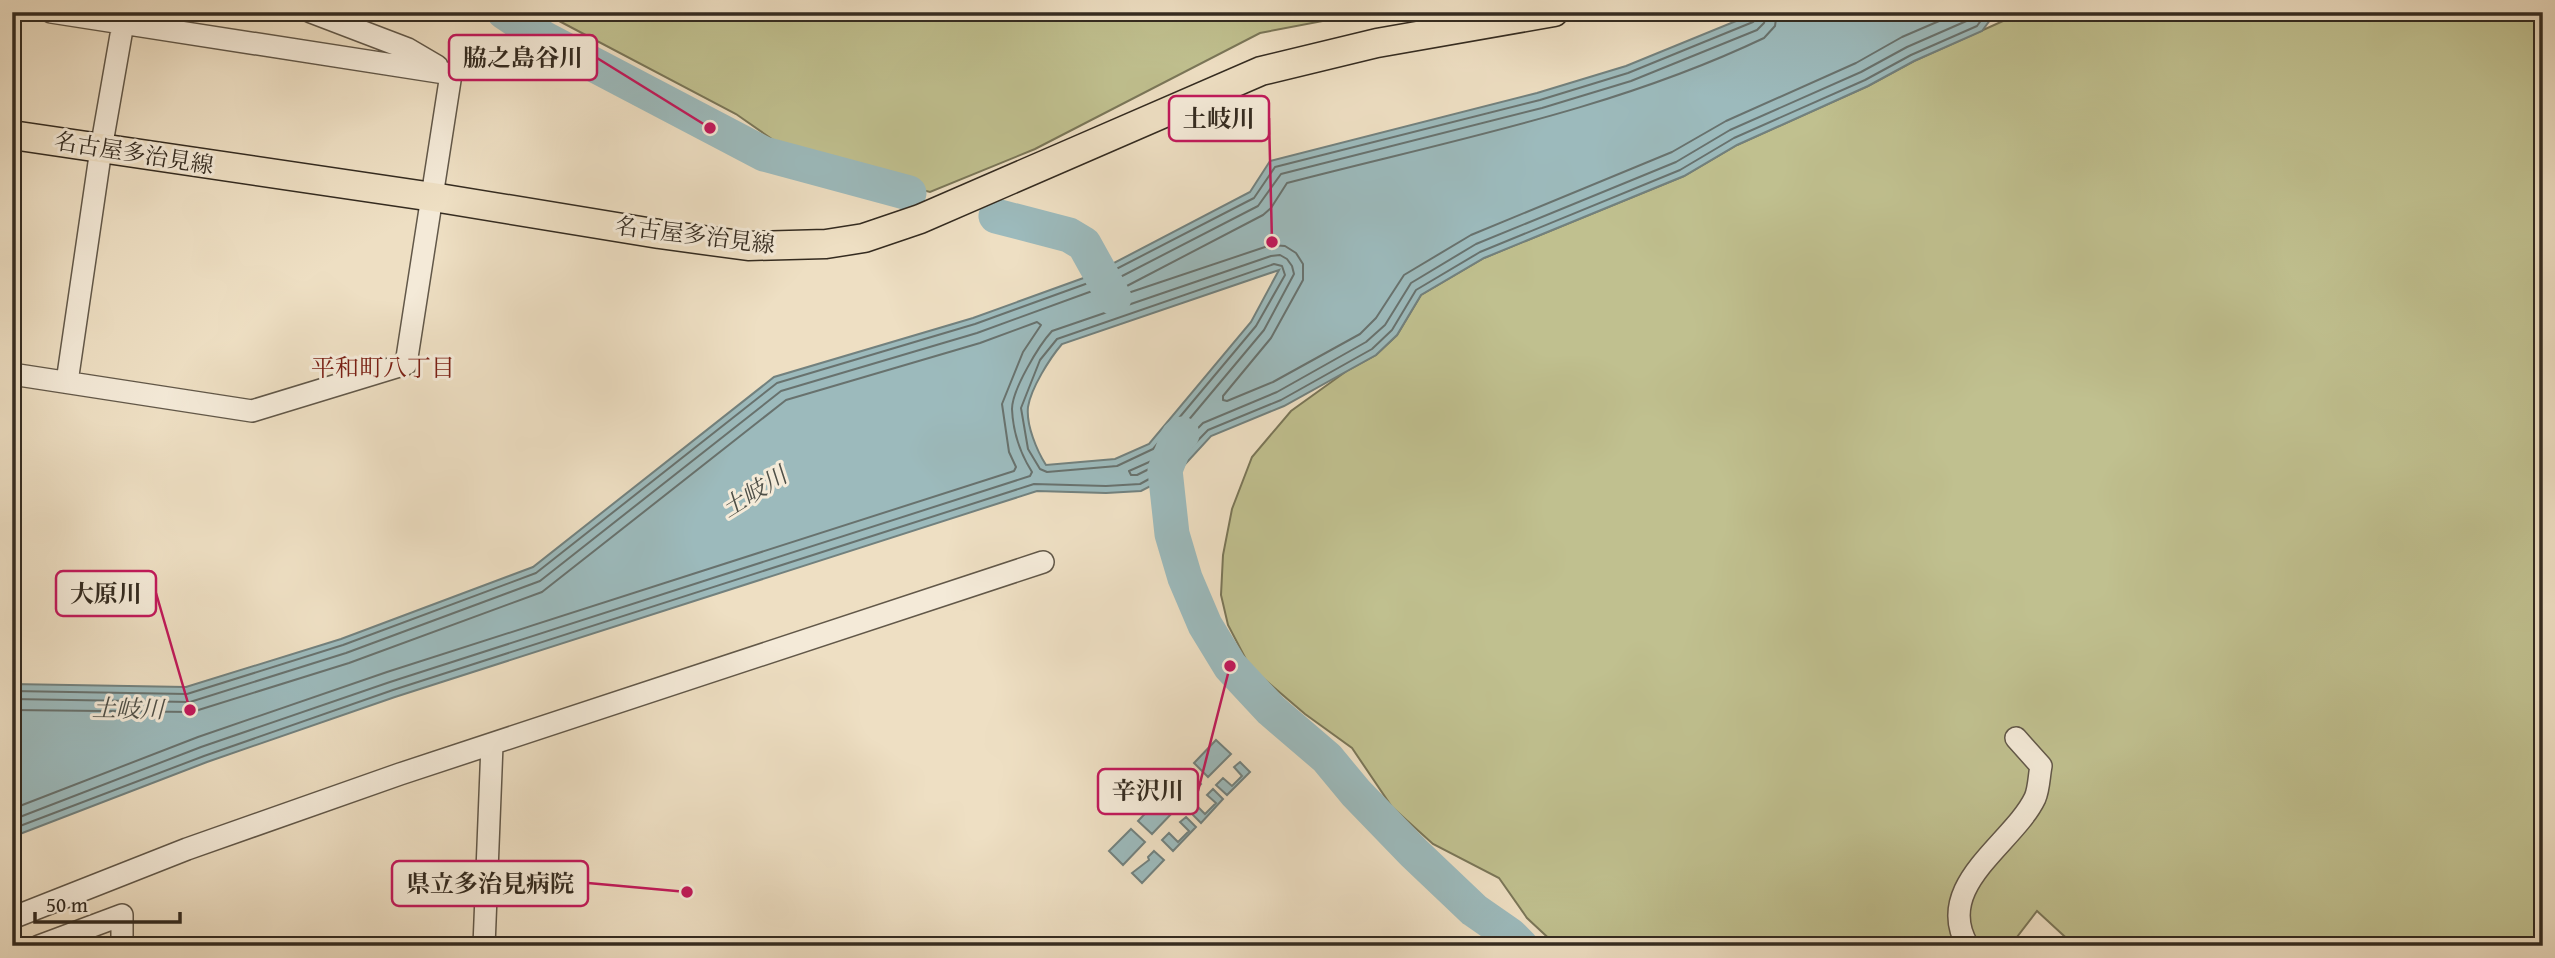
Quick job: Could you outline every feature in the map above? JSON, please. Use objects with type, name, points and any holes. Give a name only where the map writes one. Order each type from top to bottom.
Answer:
[{"type":"main road","name":"名古屋多治見線","points":[[12,135],[433,197],[659,234],[748,246],[799,246],[864,238],[920,219],[1261,71],[1322,54],[1554,12]]},
{"type":"street","points":[[51,12],[124,18],[451,74]]},
{"type":"street","points":[[311,12],[408,49],[451,74]]},
{"type":"street","points":[[67,382],[100,149],[124,18]]},
{"type":"street","points":[[12,374],[252,411],[407,364],[451,74]]},
{"type":"street","points":[[12,918],[187,849],[400,774],[1043,562]]},
{"type":"street","points":[[1968,946],[1961,934],[1959,912],[1967,887],[1980,863],[2021,821],[2036,796],[2041,765],[2016,738]]},
{"type":"street","points":[[484,946],[492,745]]},
{"type":"street","points":[[39,946],[122,915],[122,946]]},
{"type":"green space","points":[[542,12],[1370,12],[1260,33],[1035,149],[930,192],[802,160],[736,114]]},
{"type":"green space","points":[[2023,12],[2543,12],[2543,946],[2075,946],[2037,911],[2010,946],[1557,946],[1527,918],[1499,878],[1433,844],[1392,807],[1352,748],[1305,714],[1250,667],[1228,625],[1221,595],[1223,555],[1232,509],[1252,457],[1291,411],[1348,370],[1376,355],[1397,335],[1421,295],[1484,258],[1684,176],[1737,145]]},
{"type":"water","points":[[1758,12],[1996,12],[1982,31],[1737,145],[1684,176],[1484,258],[1421,295],[1397,335],[1376,355],[1284,406],[1211,436],[1178,472],[1141,491],[1037,491],[395,697],[207,762],[12,837],[12,684],[186,687],[341,639],[533,567],[774,377],[973,318],[1089,276],[1250,192],[1270,161],[1537,93],[1626,66]],"holes":[[[1279,270],[1251,322],[1149,444],[1115,459],[1046,465],[1033,438],[1028,407],[1042,374],[1062,344]]]},
{"type":"water","points":[[1216,740],[1231,754],[1208,777],[1194,763]]},
{"type":"water","points":[[1240,762],[1250,772],[1227,795],[1216,785],[1223,778],[1232,786],[1242,776],[1234,767]]},
{"type":"water","points":[[1186,770],[1201,784],[1179,808],[1164,794]]},
{"type":"water","points":[[1213,789],[1223,799],[1201,823],[1190,812],[1196,805],[1205,814],[1216,803],[1207,795]]},
{"type":"water","points":[[1160,798],[1174,811],[1152,834],[1138,821]]},
{"type":"water","points":[[1186,817],[1196,827],[1173,851],[1162,840],[1169,833],[1178,842],[1189,831],[1180,822]]},
{"type":"water","points":[[1131,829],[1145,842],[1123,865],[1109,851]]},
{"type":"water","points":[[1154,851],[1164,860],[1142,883],[1132,873],[1149,860],[1148,857]]},
{"type":"waterway","points":[[504,12],[545,39],[764,154],[909,193]]},
{"type":"waterway","points":[[996,216],[1069,235],[1084,244],[1114,298]]},
{"type":"waterway","points":[[1182,434],[1178,437],[1165,470],[1172,534],[1185,578],[1205,625],[1230,666],[1271,710],[1327,758],[1356,793],[1414,853],[1474,910],[1521,946]]},
{"type":"place","name":"脇之島谷川","points":[[710,128]]},
{"type":"place","name":"土岐川","points":[[1272,242]]},
{"type":"place","name":"辛沢川","points":[[1230,666]]},
{"type":"place","name":"大原川","points":[[190,710]]},
{"type":"place","name":"県立多治見病院","points":[[687,892]]},
{"type":"district","name":"平和町八丁目","points":[[383,368]]}]
